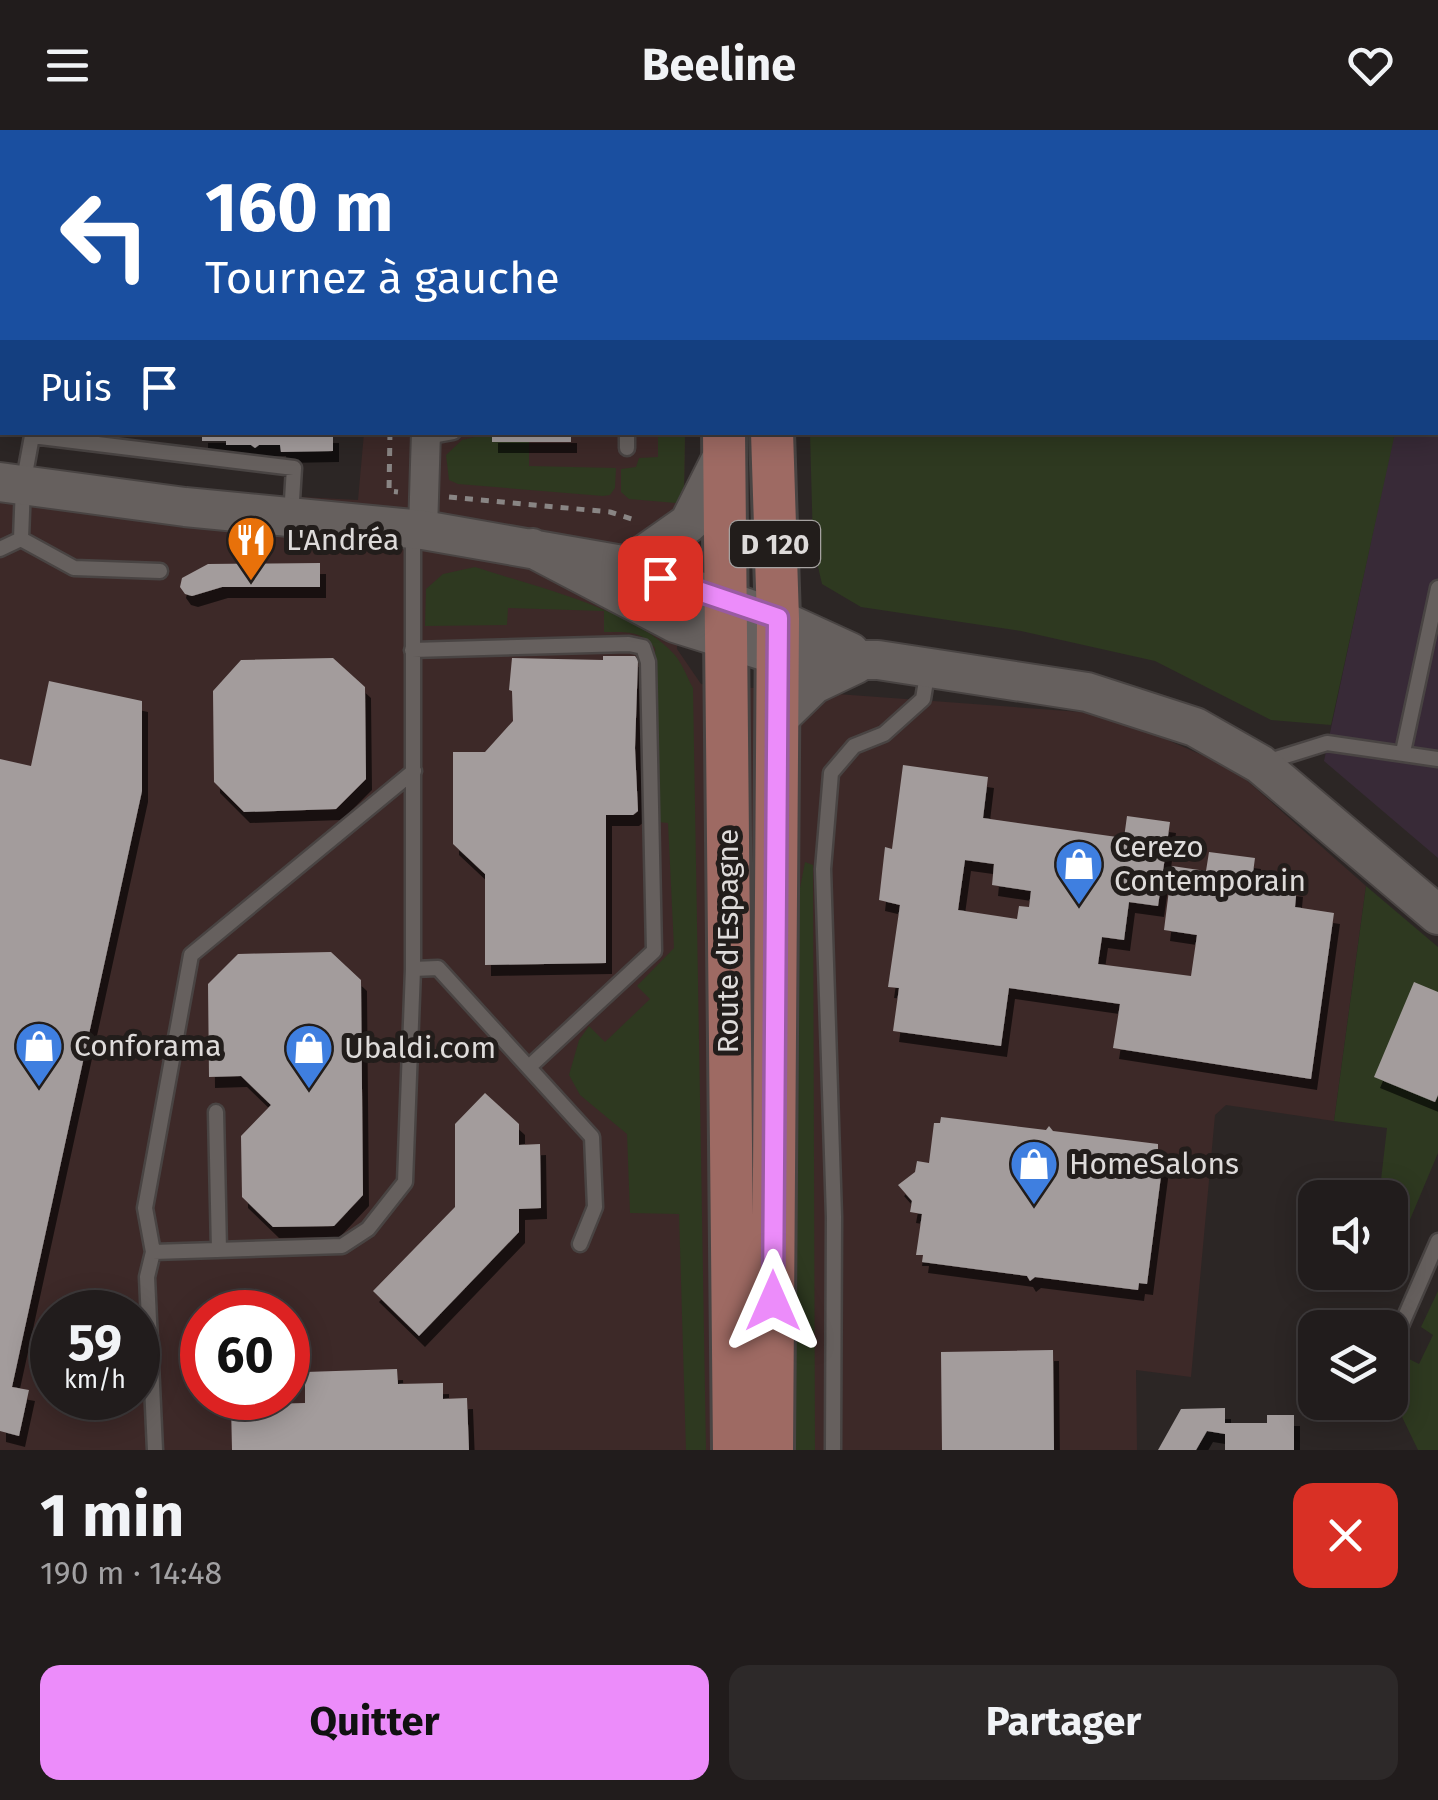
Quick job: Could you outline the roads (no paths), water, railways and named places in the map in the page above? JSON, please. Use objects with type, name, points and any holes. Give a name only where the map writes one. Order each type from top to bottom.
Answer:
[{"type":"main road","name":"Route d'Espagne","points":[[772,435],[777,637],[772,1450]]},
{"type":"main road","name":"Route d'Espagne","points":[[724,442],[734,1450]]},
{"type":"main road","points":[[628,566],[689,524],[724,442]]},
{"type":"main road","points":[[12,483],[185,507],[418,529],[628,566],[726,620],[777,637],[812,660],[868,659],[1087,692],[1194,726],[1260,764],[1438,915]]},
{"type":"main road","points":[[532,548],[676,623],[726,620]]},
{"type":"main road","points":[[776,721],[814,684],[868,659]]},
{"type":"street","points":[[418,529],[435,435]]},
{"type":"lane","points":[[21,539],[12,483],[31,435]]},
{"type":"lane","points":[[39,435],[294,468],[291,517]]},
{"type":"lane","points":[[153,1252],[342,1246],[368,1229],[405,1182],[413,968],[412,650],[418,529]]},
{"type":"lane","points":[[0,549],[21,539]]},
{"type":"lane","points":[[21,539],[74,568],[160,571]]},
{"type":"lane","points":[[1403,752],[1438,588]]},
{"type":"lane","points":[[412,650],[629,644],[643,646],[648,662],[654,951],[529,1067]]},
{"type":"lane","points":[[834,1450],[834,1217],[824,869],[831,774],[854,746],[884,734],[924,699],[928,668]]},
{"type":"lane","points":[[1260,764],[1327,743],[1438,759]]},
{"type":"lane","points":[[155,1450],[147,1277],[153,1252],[144,1208],[190,955],[414,771]]},
{"type":"lane","points":[[413,968],[438,968],[592,1136],[595,1207],[580,1244]]},
{"type":"lane","points":[[216,1112],[219,1250]]},
{"type":"lane","points":[[1408,1313],[1434,1259],[1438,1241]]},
{"type":"place","name":"L'Andréa","points":[[251,582]]},
{"type":"place","name":"Cerezo Contemporain","points":[[1079,906]]},
{"type":"place","name":"Conforama","points":[[39,1088]]},
{"type":"place","name":"Ubaldi.com","points":[[309,1090]]},
{"type":"place","name":"HomeSalons","points":[[1034,1206]]}]
